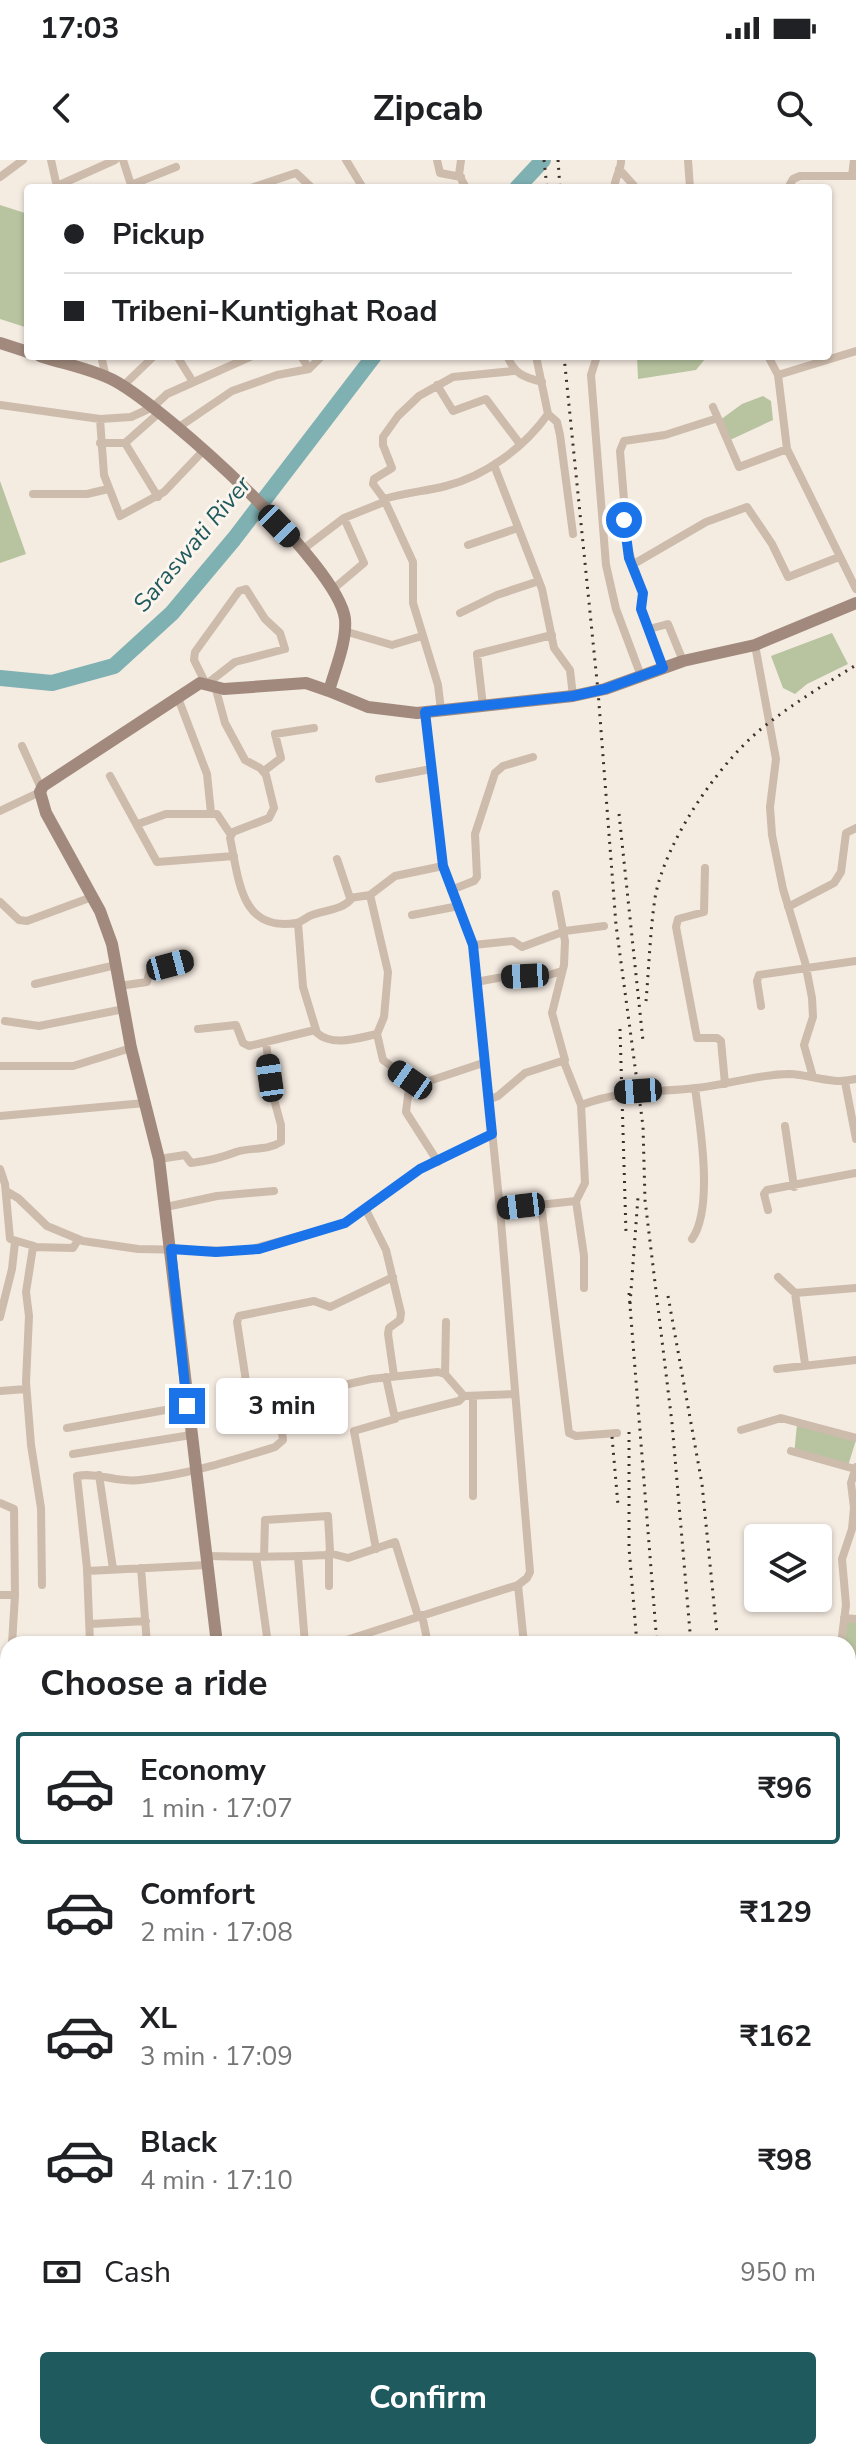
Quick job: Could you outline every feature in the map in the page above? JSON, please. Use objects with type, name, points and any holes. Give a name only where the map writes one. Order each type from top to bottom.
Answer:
[{"type":"main road","points":[[0,347],[24,351]]},
{"type":"main road","points":[[52,360],[107,378],[157,410],[227,473],[302,550],[340,602],[344,631],[329,691]]},
{"type":"main road","points":[[216,1636],[159,1159],[131,1048],[112,944],[92,897],[46,813],[40,790],[178,698],[209,684],[224,689],[306,683],[368,707],[425,712],[573,696],[683,661],[755,645],[856,603]]},
{"type":"street","points":[[0,177],[23,160]]},
{"type":"street","points":[[51,160],[56,184]]},
{"type":"street","points":[[63,184],[115,160]]},
{"type":"street","points":[[123,160],[131,184]]},
{"type":"street","points":[[346,160],[361,184]]},
{"type":"street","points":[[437,160],[440,173],[461,177]]},
{"type":"street","points":[[461,160],[464,184]]},
{"type":"street","points":[[688,160],[690,184]]},
{"type":"street","points":[[790,184],[800,176],[854,176],[854,160]]},
{"type":"street","points":[[614,184],[620,164],[633,184]]},
{"type":"street","points":[[137,184],[176,167]]},
{"type":"street","points":[[263,184],[296,173],[309,184]]},
{"type":"street","points":[[832,358],[856,351]]},
{"type":"street","points":[[102,360],[107,378]]},
{"type":"street","points":[[123,386],[150,360]]},
{"type":"street","points":[[179,360],[193,382]]},
{"type":"street","points":[[100,443],[125,443],[157,410],[167,394],[243,360]]},
{"type":"street","points":[[303,360],[309,369]]},
{"type":"street","points":[[179,427],[232,391],[277,375],[309,369],[318,360]]},
{"type":"street","points":[[509,360],[521,377],[542,382]]},
{"type":"street","points":[[537,360],[548,414],[557,422],[560,435],[573,534]]},
{"type":"street","points":[[596,360],[591,375],[602,535],[612,594],[641,676]]},
{"type":"street","points":[[770,360],[778,375],[787,449],[856,589]]},
{"type":"street","points":[[778,375],[827,360]]},
{"type":"street","points":[[441,710],[438,685],[411,595],[414,568],[411,554],[373,484],[374,479],[392,468],[383,437],[406,406],[437,385],[464,374],[514,371]]},
{"type":"street","points":[[437,385],[453,411],[487,400],[520,444]]},
{"type":"street","points":[[0,405],[100,419],[131,417],[157,410]]},
{"type":"street","points":[[713,407],[739,467],[787,449]]},
{"type":"street","points":[[302,550],[344,518],[384,500],[448,485],[494,465],[520,444],[548,414]]},
{"type":"street","points":[[663,668],[641,607],[643,593],[632,565],[624,520],[622,445],[630,439],[665,435],[718,418]]},
{"type":"street","points":[[100,419],[100,443],[108,489],[120,516],[158,497],[203,451]]},
{"type":"street","points":[[125,443],[158,497]]},
{"type":"street","points":[[494,465],[539,581],[556,652],[570,670],[573,696]]},
{"type":"street","points":[[33,494],[70,495],[108,489]]},
{"type":"street","points":[[632,565],[706,522],[747,507],[772,544],[788,577],[839,557]]},
{"type":"street","points":[[332,590],[364,563],[344,518]]},
{"type":"street","points":[[468,545],[518,528]]},
{"type":"street","points":[[460,613],[497,595],[539,581]]},
{"type":"street","points":[[209,684],[235,662],[286,648],[280,633],[265,619],[246,589],[239,591],[195,652],[194,660],[209,684],[245,760],[264,771],[274,808],[272,815],[231,835]]},
{"type":"street","points":[[649,629],[668,624],[683,661]]},
{"type":"street","points":[[344,631],[392,645],[422,636]]},
{"type":"street","points":[[483,706],[477,654],[552,635]]},
{"type":"street","points":[[755,645],[776,759],[770,807],[772,835],[788,907],[807,969],[813,1009],[804,1045],[813,1077]]},
{"type":"street","points":[[178,698],[207,774],[211,813]]},
{"type":"street","points":[[358,1636],[518,1585],[530,1572],[500,1209],[473,945],[443,866],[425,712]]},
{"type":"street","points":[[264,771],[281,758],[275,734],[314,728]]},
{"type":"street","points":[[0,811],[40,790],[22,746]]},
{"type":"street","points":[[451,890],[477,877],[475,834],[495,773],[503,766],[533,757]]},
{"type":"street","points":[[379,779],[431,769]]},
{"type":"street","points":[[110,776],[157,862],[234,856]]},
{"type":"street","points":[[138,824],[166,814],[220,815],[231,835],[244,896],[253,915],[261,920],[298,923],[346,905],[352,898],[370,895],[395,876],[443,866]]},
{"type":"street","points":[[788,907],[834,883],[841,872],[846,833],[856,828]]},
{"type":"street","points":[[337,859],[352,898]]},
{"type":"street","points":[[705,868],[704,912],[678,919],[676,927],[697,1038],[717,1038],[721,1041],[725,1084]]},
{"type":"street","points":[[556,894],[565,931],[562,971],[552,1013],[565,1052],[564,1062],[581,1105],[585,1183],[576,1201],[584,1256],[584,1288]]},
{"type":"street","points":[[370,895],[389,980],[384,1017],[377,1034],[383,1060],[410,1080],[429,1082],[483,1063]]},
{"type":"street","points":[[0,902],[19,920],[27,921],[92,897]]},
{"type":"street","points":[[412,915],[459,906]]},
{"type":"street","points":[[298,923],[303,987],[315,1030],[327,1040],[377,1034]]},
{"type":"street","points":[[473,945],[513,941],[522,947],[565,931],[604,926]]},
{"type":"street","points":[[119,986],[147,982],[150,970],[190,959]]},
{"type":"street","points":[[761,1006],[757,976],[856,961]]},
{"type":"street","points":[[35,984],[116,965]]},
{"type":"street","points":[[476,982],[503,977],[536,979],[562,971]]},
{"type":"street","points":[[5,1021],[39,1026],[124,1009]]},
{"type":"street","points":[[198,1029],[233,1024],[239,1028],[246,1046],[315,1030]]},
{"type":"street","points":[[159,1159],[185,1155],[191,1163],[226,1158],[236,1152],[272,1147],[281,1142],[281,1125],[272,1092],[266,1042]]},
{"type":"street","points":[[0,1066],[73,1066],[131,1048]]},
{"type":"street","points":[[488,1100],[498,1096],[525,1073],[564,1062]]},
{"type":"street","points":[[581,1105],[622,1092],[695,1088],[776,1075],[845,1082],[856,1079]]},
{"type":"street","points":[[410,1080],[406,1112],[438,1162]]},
{"type":"street","points":[[845,1082],[856,1139]]},
{"type":"street","points":[[692,1239],[701,1218],[702,1196],[695,1088]]},
{"type":"street","points":[[0,1116],[145,1103]]},
{"type":"street","points":[[785,1126],[794,1187]]},
{"type":"street","points":[[6,1191],[18,1198],[47,1226],[78,1240],[138,1249],[216,1252],[259,1249],[345,1223],[420,1169],[492,1134]]},
{"type":"street","points":[[0,1169],[6,1191],[10,1239],[34,1246],[73,1248],[78,1240]]},
{"type":"street","points":[[768,1210],[765,1191],[856,1173]]},
{"type":"street","points":[[166,1207],[217,1196],[274,1191]]},
{"type":"street","points":[[500,1209],[576,1201]]},
{"type":"street","points":[[541,1204],[569,1433],[576,1436],[617,1433]]},
{"type":"street","points":[[366,1210],[381,1237],[401,1313],[400,1320],[389,1328],[388,1334],[396,1417]]},
{"type":"street","points":[[0,1317],[15,1242]]},
{"type":"street","points":[[34,1246],[26,1292],[29,1316],[26,1389],[41,1508],[42,1585]]},
{"type":"street","points":[[393,1277],[330,1307],[314,1301],[239,1316],[237,1322],[249,1401],[279,1400],[390,1377],[445,1374],[469,1396],[473,1496]]},
{"type":"street","points":[[778,1277],[795,1293],[805,1364]]},
{"type":"street","points":[[795,1293],[856,1288]]},
{"type":"street","points":[[445,1374],[446,1322]]},
{"type":"street","points":[[777,1369],[856,1360]]},
{"type":"street","points":[[0,1391],[26,1389]]},
{"type":"street","points":[[376,1549],[354,1430],[469,1396],[515,1394]]},
{"type":"street","points":[[90,1636],[87,1571],[76,1478],[79,1475],[99,1475],[137,1481],[195,1471],[278,1445],[283,1435],[279,1400]]},
{"type":"street","points":[[67,1428],[187,1406]]},
{"type":"street","points":[[741,1430],[781,1418],[856,1438]]},
{"type":"street","points":[[73,1454],[191,1435]]},
{"type":"street","points":[[791,1451],[856,1468],[851,1483],[854,1508],[852,1529],[842,1559],[846,1605],[842,1636]]},
{"type":"street","points":[[99,1475],[113,1569]]},
{"type":"street","points":[[0,1503],[14,1509],[12,1636]]},
{"type":"street","points":[[267,1636],[260,1557],[265,1520],[328,1517],[329,1586]]},
{"type":"street","points":[[87,1571],[329,1553],[348,1558],[396,1544],[426,1636]]},
{"type":"street","points":[[298,1557],[304,1636]]},
{"type":"street","points":[[141,1568],[147,1636]]},
{"type":"street","points":[[518,1585],[523,1636]]},
{"type":"street","points":[[0,1595],[15,1595]]},
{"type":"street","points":[[844,1618],[856,1619]]},
{"type":"street","points":[[90,1624],[146,1621]]},
{"type":"green space","points":[[0,205],[24,213],[24,327],[0,319]]},
{"type":"green space","points":[[637,360],[704,360],[696,370],[638,379]]},
{"type":"green space","points":[[763,396],[771,401],[773,420],[730,440],[720,420],[742,404]]},
{"type":"green space","points":[[0,481],[26,554],[0,563]]},
{"type":"green space","points":[[832,633],[848,664],[807,684],[795,694],[783,688],[771,656]]},
{"type":"green space","points":[[797,1424],[856,1440],[848,1466],[794,1455]]},
{"type":"green space","points":[[848,1618],[856,1619],[856,1636],[844,1636]]},
{"type":"waterway","name":"Saraswati River","points":[[521,184],[543,160]]},
{"type":"waterway","name":"Saraswati River","points":[[0,678],[52,683],[114,666],[172,613],[234,539],[371,360]]},
{"type":"railway","points":[[544,160],[547,184]]},
{"type":"railway","points":[[558,160],[560,184]]},
{"type":"railway","points":[[564,360],[598,691],[616,925],[643,1126],[645,1200],[672,1423],[690,1636]]},
{"type":"railway","points":[[646,1001],[655,898],[661,875],[683,826],[716,777],[752,737],[791,707],[856,665]]},
{"type":"railway","points":[[619,814],[643,1041]]},
{"type":"railway","points":[[620,1029],[626,1233]]},
{"type":"railway","points":[[630,1304],[638,1197]]},
{"type":"railway","points":[[629,1293],[656,1636]]},
{"type":"railway","points":[[668,1296],[702,1484],[717,1636]]},
{"type":"railway","points":[[629,1432],[629,1548],[636,1636]]},
{"type":"railway","points":[[612,1437],[618,1505]]},
{"type":"route","points":[[187,1406],[171,1249],[216,1252],[259,1249],[345,1223],[420,1169],[492,1134],[475,956],[465,919],[443,866],[425,712],[573,696],[605,689],[663,668],[641,609],[643,593],[629,558],[624,520]]}]
